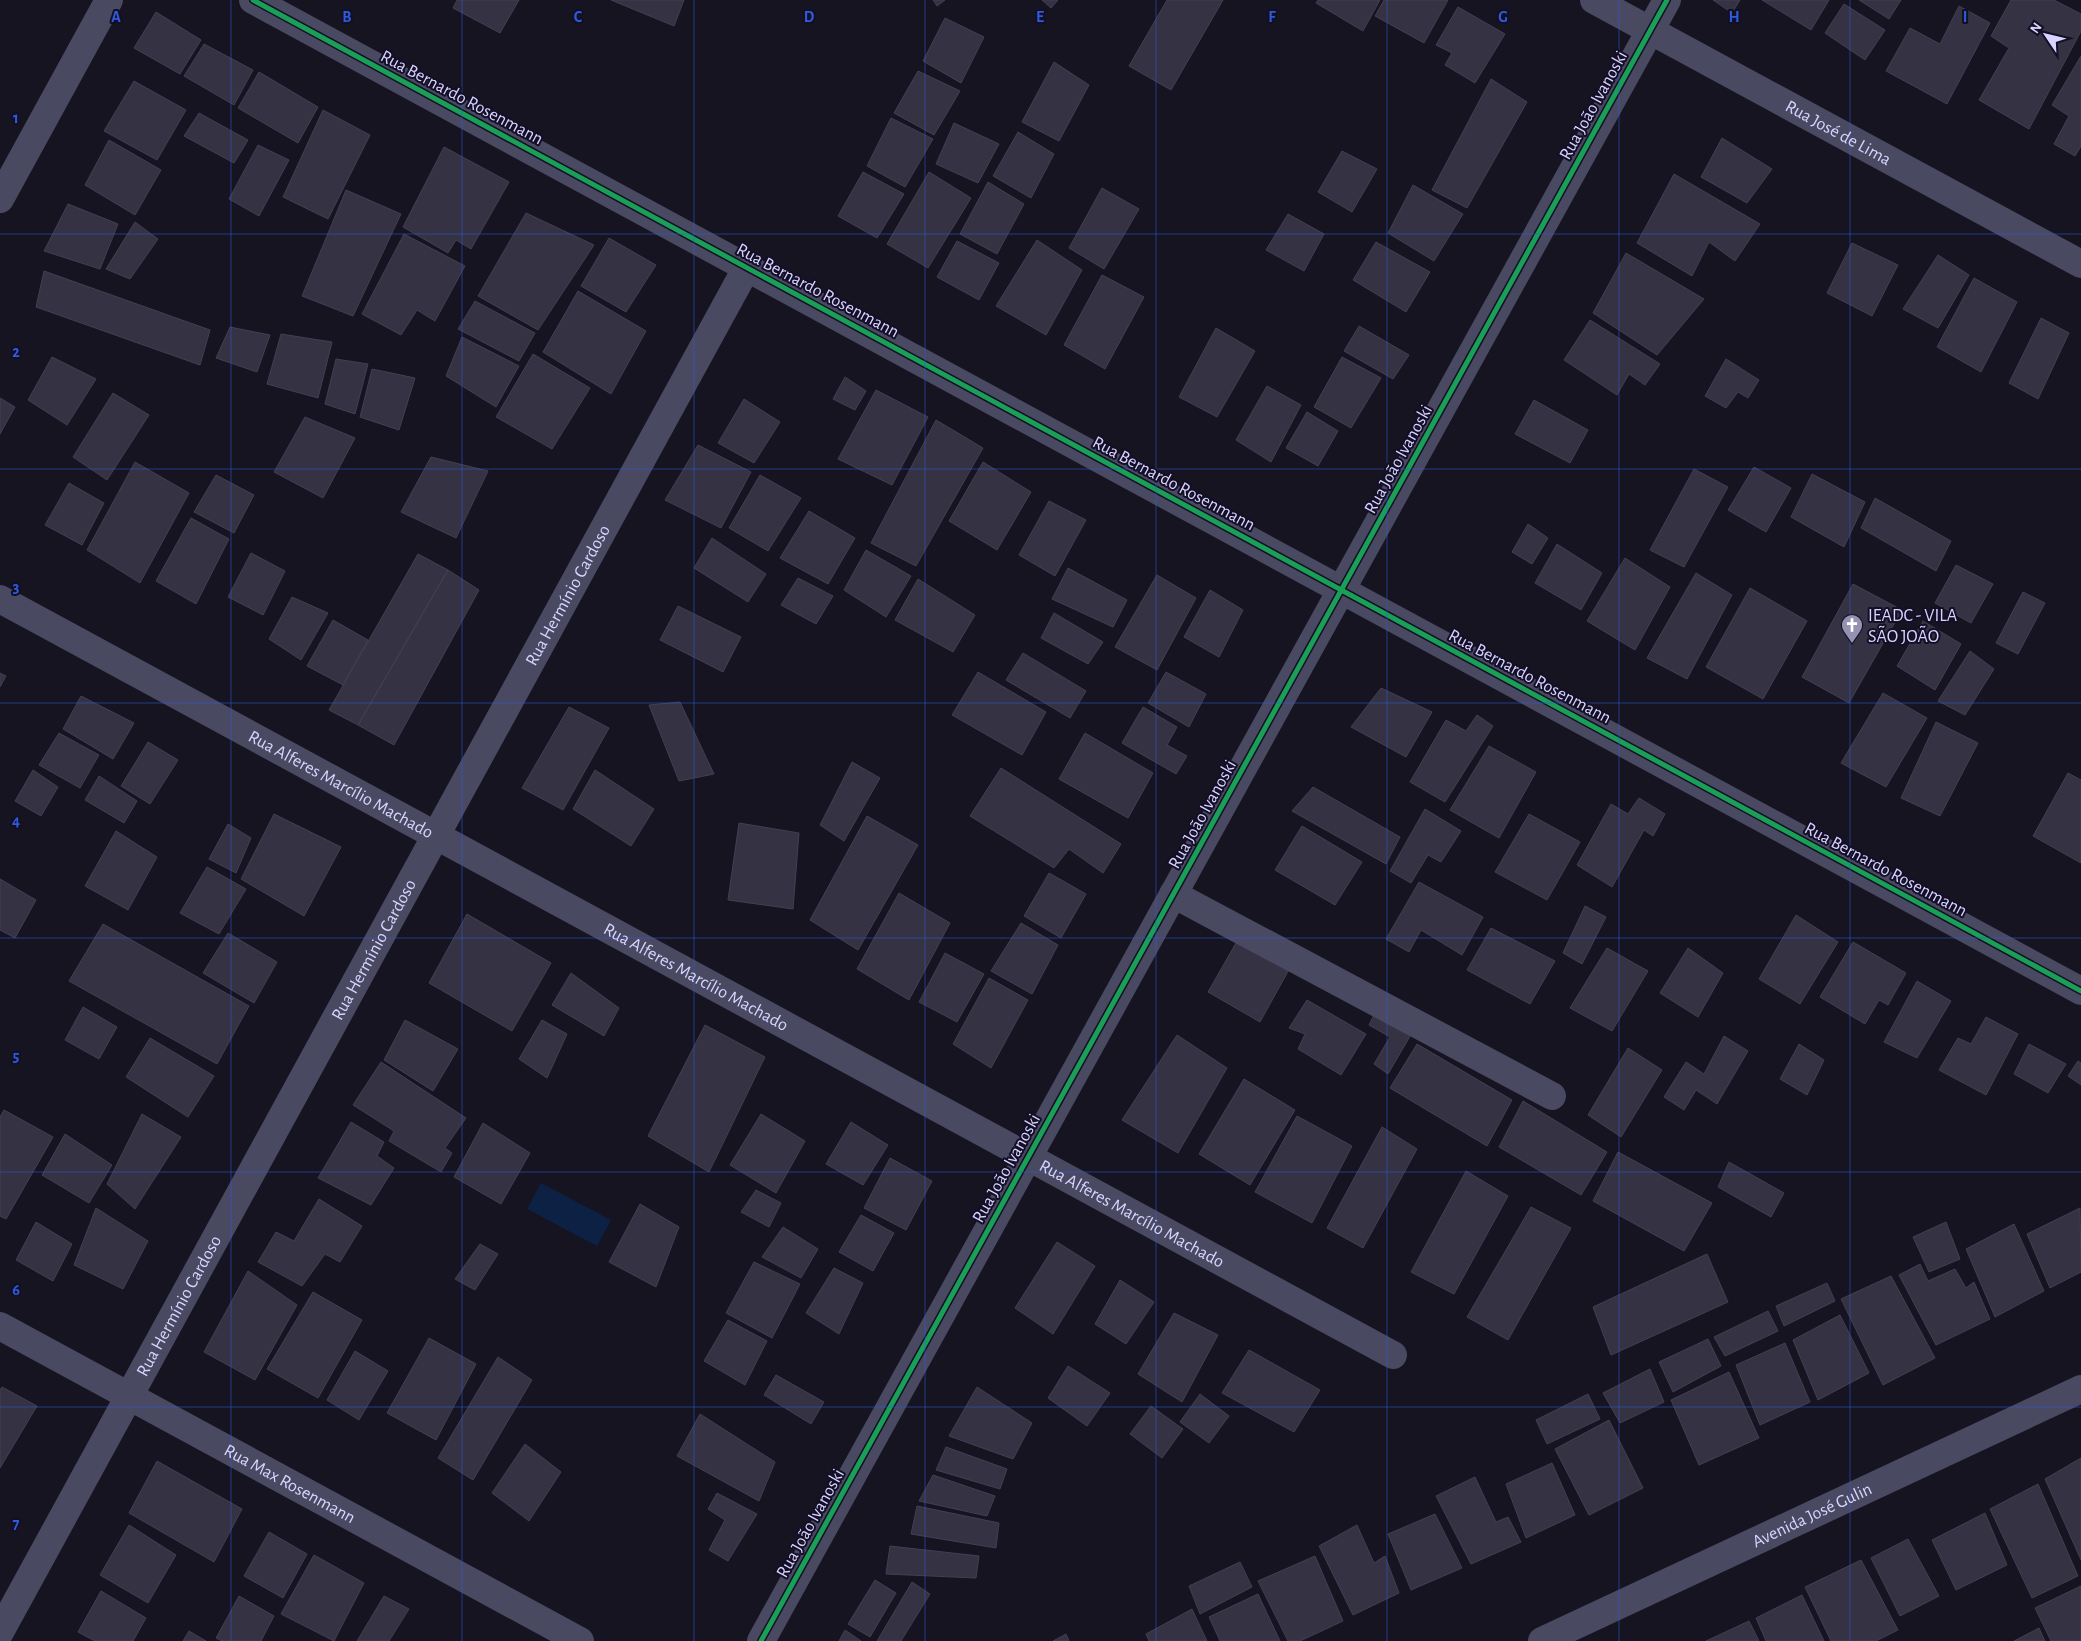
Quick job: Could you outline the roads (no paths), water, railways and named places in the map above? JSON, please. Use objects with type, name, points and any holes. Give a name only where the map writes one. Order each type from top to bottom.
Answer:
[{"type":"street","points":[[0,199],[109,0]]},
{"type":"street","name":"Rua Bernardo Rosenmann","points":[[253,0],[2081,990]]},
{"type":"street","name":"Rua José de Lima","points":[[1594,0],[2081,264]]},
{"type":"street","name":"Rua João Ivanoski","points":[[761,1641],[1667,0]]},
{"type":"street","name":"Rua Hermínio Cardoso","points":[[0,1632],[747,268]]},
{"type":"street","name":"Rua Alferes Marcílio Machado","points":[[0,599],[1392,1355]]},
{"type":"street","points":[[1173,894],[1552,1096]]},
{"type":"street","name":"Rua Max Rosenmann","points":[[0,1326],[580,1641]]},
{"type":"street","name":"Avenida José Gulin","points":[[1542,1641],[2081,1389]]},
{"type":"water","points":[[541,1183],[611,1220],[597,1246],[527,1209]]},
{"type":"place","name":"IEADC - VILA SÃO JOÃO","points":[[1852,644]]}]
